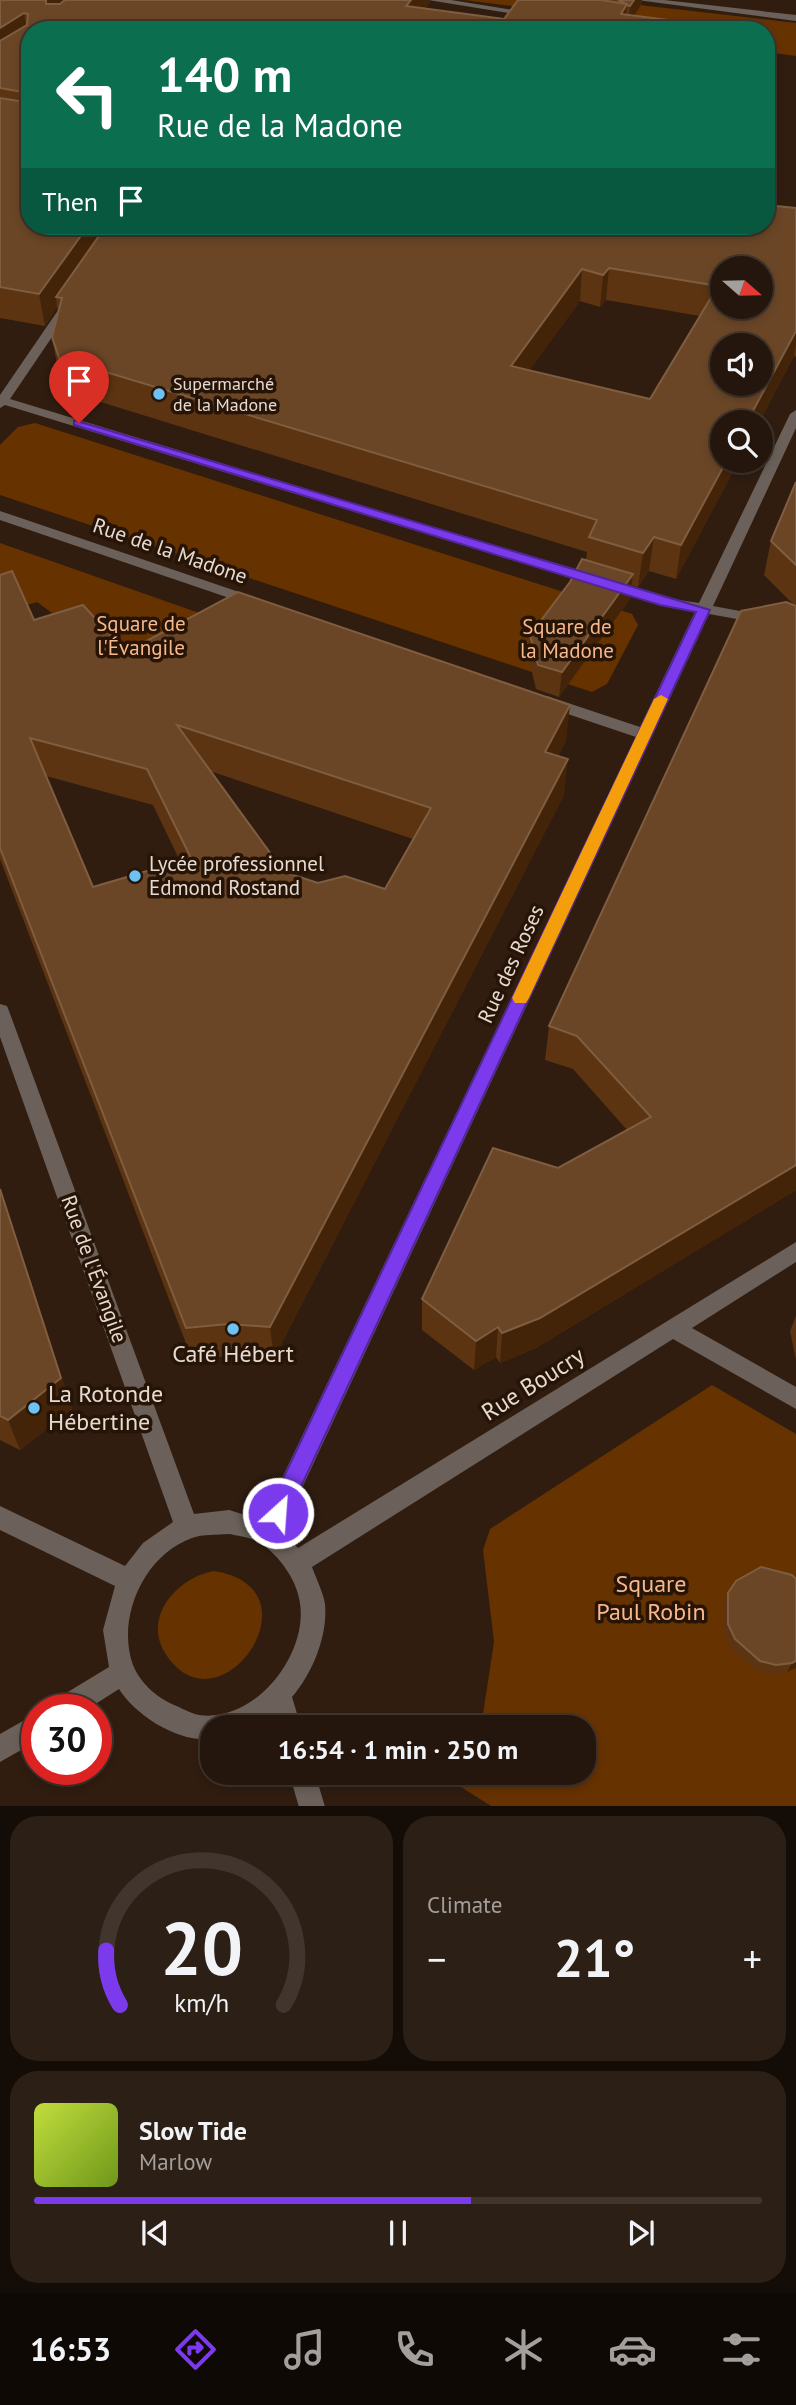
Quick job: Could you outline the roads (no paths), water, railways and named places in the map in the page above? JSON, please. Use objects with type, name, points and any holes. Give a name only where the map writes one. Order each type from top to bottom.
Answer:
[{"type":"street","points":[[432,0],[543,15]]},
{"type":"street","points":[[641,0],[796,18]]},
{"type":"street","points":[[77,292],[2,402],[664,602],[751,617],[796,636]]},
{"type":"street","name":"Rue des Roses","points":[[268,1534],[796,414]]},
{"type":"street","name":"Rue de la Madone","points":[[0,515],[276,609]]},
{"type":"street","points":[[527,694],[645,734]]},
{"type":"street","name":"Rue de l'Évangile","points":[[0,1010],[187,1528]]},
{"type":"street","name":"Rue Boucry","points":[[299,1562],[796,1251]]},
{"type":"street","points":[[673,1328],[796,1399]]},
{"type":"street","points":[[0,1518],[128,1580]]},
{"type":"street","points":[[229,1522],[268,1534],[299,1562],[311,1594],[313,1631],[302,1667],[279,1697],[247,1719],[210,1727],[174,1722],[144,1702],[123,1672],[115,1626],[128,1580],[153,1549],[187,1528],[229,1522]]},
{"type":"street","points":[[88,1694],[123,1672]]},
{"type":"street","points":[[279,1697],[284,1715]]},
{"type":"street","points":[[0,1749],[21,1736]]},
{"type":"street","points":[[306,1785],[312,1806]]},
{"type":"place","name":"Supermarché de la Madone","points":[[159,394]]},
{"type":"place","name":"Lycée professionnel Edmond Rostand","points":[[135,876]]},
{"type":"place","name":"Café Hébert","points":[[233,1329]]},
{"type":"place","name":"La Rotonde Hébertine","points":[[34,1408]]},
{"type":"park label","name":"Square de l'Évangile","points":[[141,636]]},
{"type":"park label","name":"Square de la Madone","points":[[567,639]]},
{"type":"park label","name":"Square Paul Robin","points":[[651,1598]]}]
